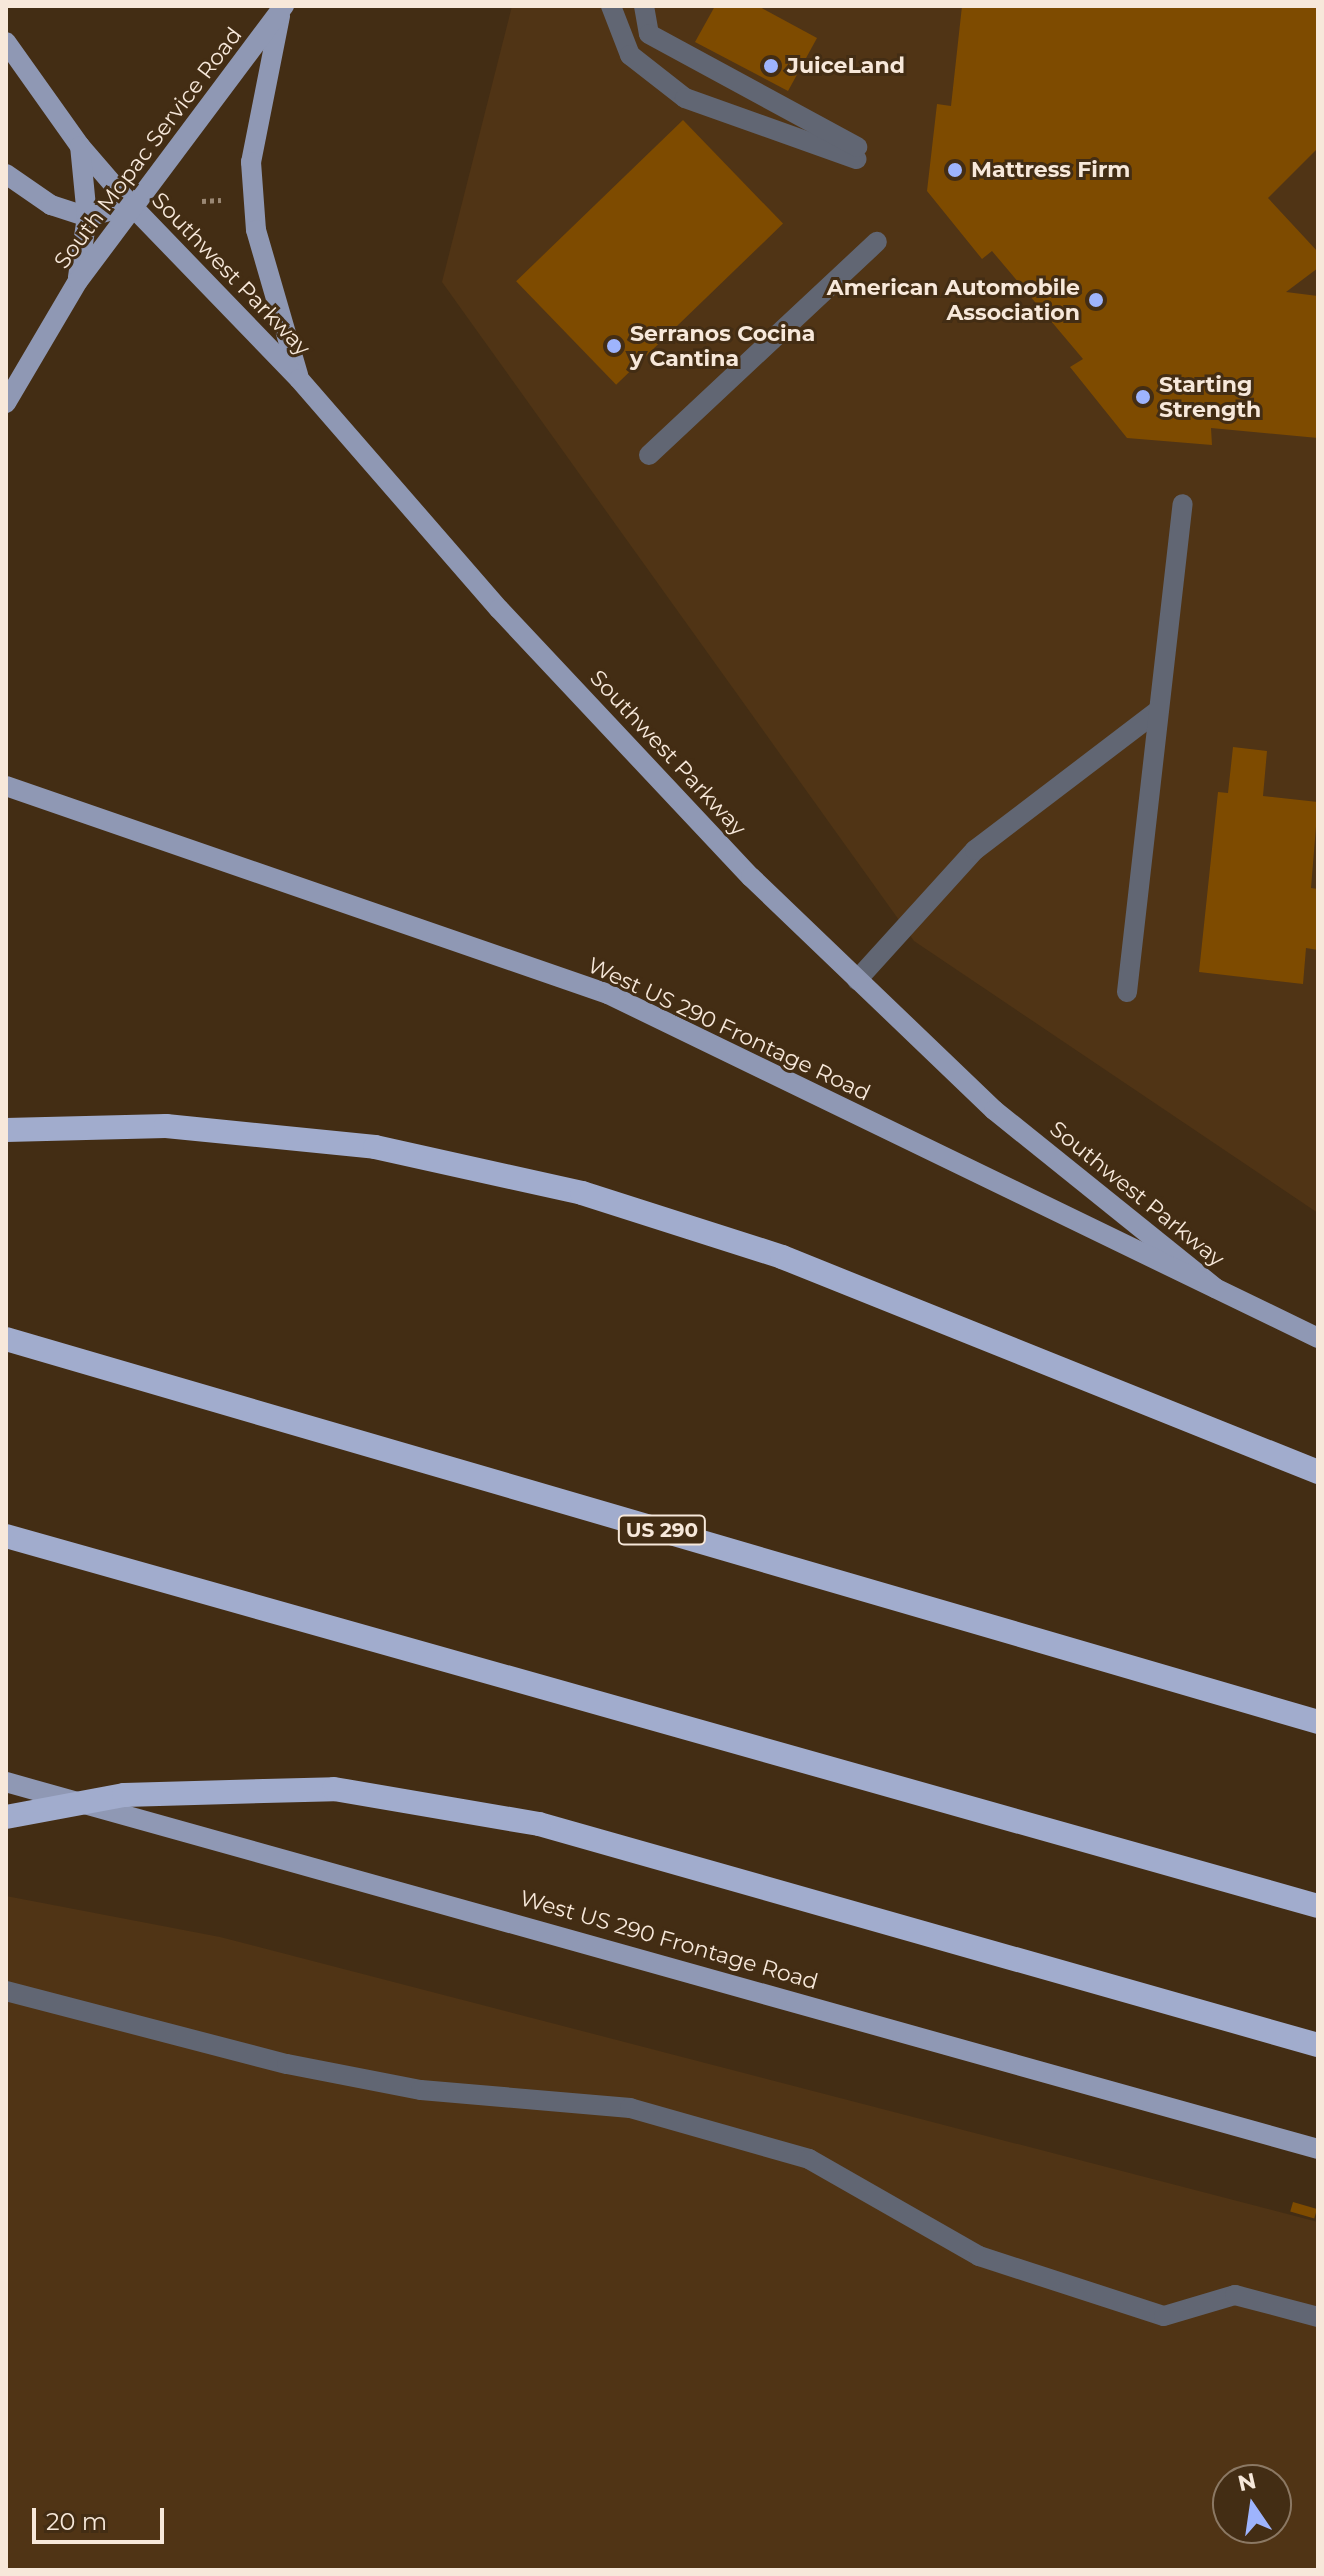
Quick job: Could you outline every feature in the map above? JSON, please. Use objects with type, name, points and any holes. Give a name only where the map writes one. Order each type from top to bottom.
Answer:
[{"type":"highway","points":[[6,1130],[166,1126],[375,1147],[582,1193],[782,1257],[981,1332],[1318,1472]]},
{"type":"highway","name":"US 290","points":[[6,1339],[1318,1722]]},
{"type":"highway","points":[[6,1536],[1318,1906]]},
{"type":"highway","points":[[6,1817],[124,1795],[334,1789],[539,1824],[1318,2045]]},
{"type":"main road","name":"South Mopac Service Road","points":[[6,403],[78,281],[131,205],[283,7]]},
{"type":"main road","points":[[283,7],[251,162],[256,230],[299,379]]},
{"type":"main road","name":"Southwest Parkway","points":[[6,42],[80,146],[131,205],[299,379],[510,620],[751,877],[994,1110],[1215,1288]]},
{"type":"main road","points":[[78,281],[87,217],[80,146]]},
{"type":"main road","points":[[6,174],[51,205],[87,217]]},
{"type":"main road","name":"Southwest Parkway","points":[[87,217],[131,205]]},
{"type":"main road","name":"West US 290 Frontage Road","points":[[6,786],[608,994],[1318,1338]]},
{"type":"main road","name":"West US 290 Frontage Road","points":[[6,1782],[1318,2149]]},
{"type":"lane","points":[[611,6],[630,55],[685,98],[856,153],[649,34],[644,6]]},
{"type":"lane","points":[[649,455],[877,242]]},
{"type":"lane","points":[[1127,992],[1183,504]]},
{"type":"lane","points":[[857,980],[975,850],[1159,710]]},
{"type":"lane","points":[[6,1991],[287,2064],[421,2090],[630,2108],[809,2159],[979,2256],[1164,2316],[1235,2295],[1318,2317]]},
{"type":"path","points":[[202,201],[223,200]]},
{"type":"shaded area","points":[[512,6],[1318,6],[1318,1213],[914,941],[442,282]]},
{"type":"shaded area","points":[[6,1896],[220,1937],[1318,2222],[1318,2570],[6,2570]]},
{"type":"building","name":"JuiceLand","points":[[715,6],[758,6],[817,38],[788,91],[695,42]]},
{"type":"building","points":[[962,6],[1318,6],[1318,148],[1268,198],[1318,252],[1318,268],[1286,292],[1318,296],[1318,438],[1211,428],[1212,445],[1127,438],[1070,367],[1083,359],[992,251],[982,259],[927,191],[937,104],[951,106]]},
{"type":"building","points":[[683,120],[783,224],[616,385],[516,281]]},
{"type":"building","points":[[1233,747],[1267,751],[1263,796],[1318,802],[1311,888],[1318,889],[1318,950],[1306,948],[1303,984],[1199,972],[1218,792],[1228,793]]},
{"type":"building","points":[[1293,2202],[1317,2209],[1314,2219],[1290,2212]]},
{"type":"place","name":"JuiceLand","points":[[771,66]]},
{"type":"place","name":"Mattress Firm","points":[[955,170]]},
{"type":"place","name":"American Automobile Association","points":[[1096,300]]},
{"type":"place","name":"Serranos Cocina y Cantina","points":[[614,346]]},
{"type":"place","name":"Starting Strength","points":[[1143,397]]}]
